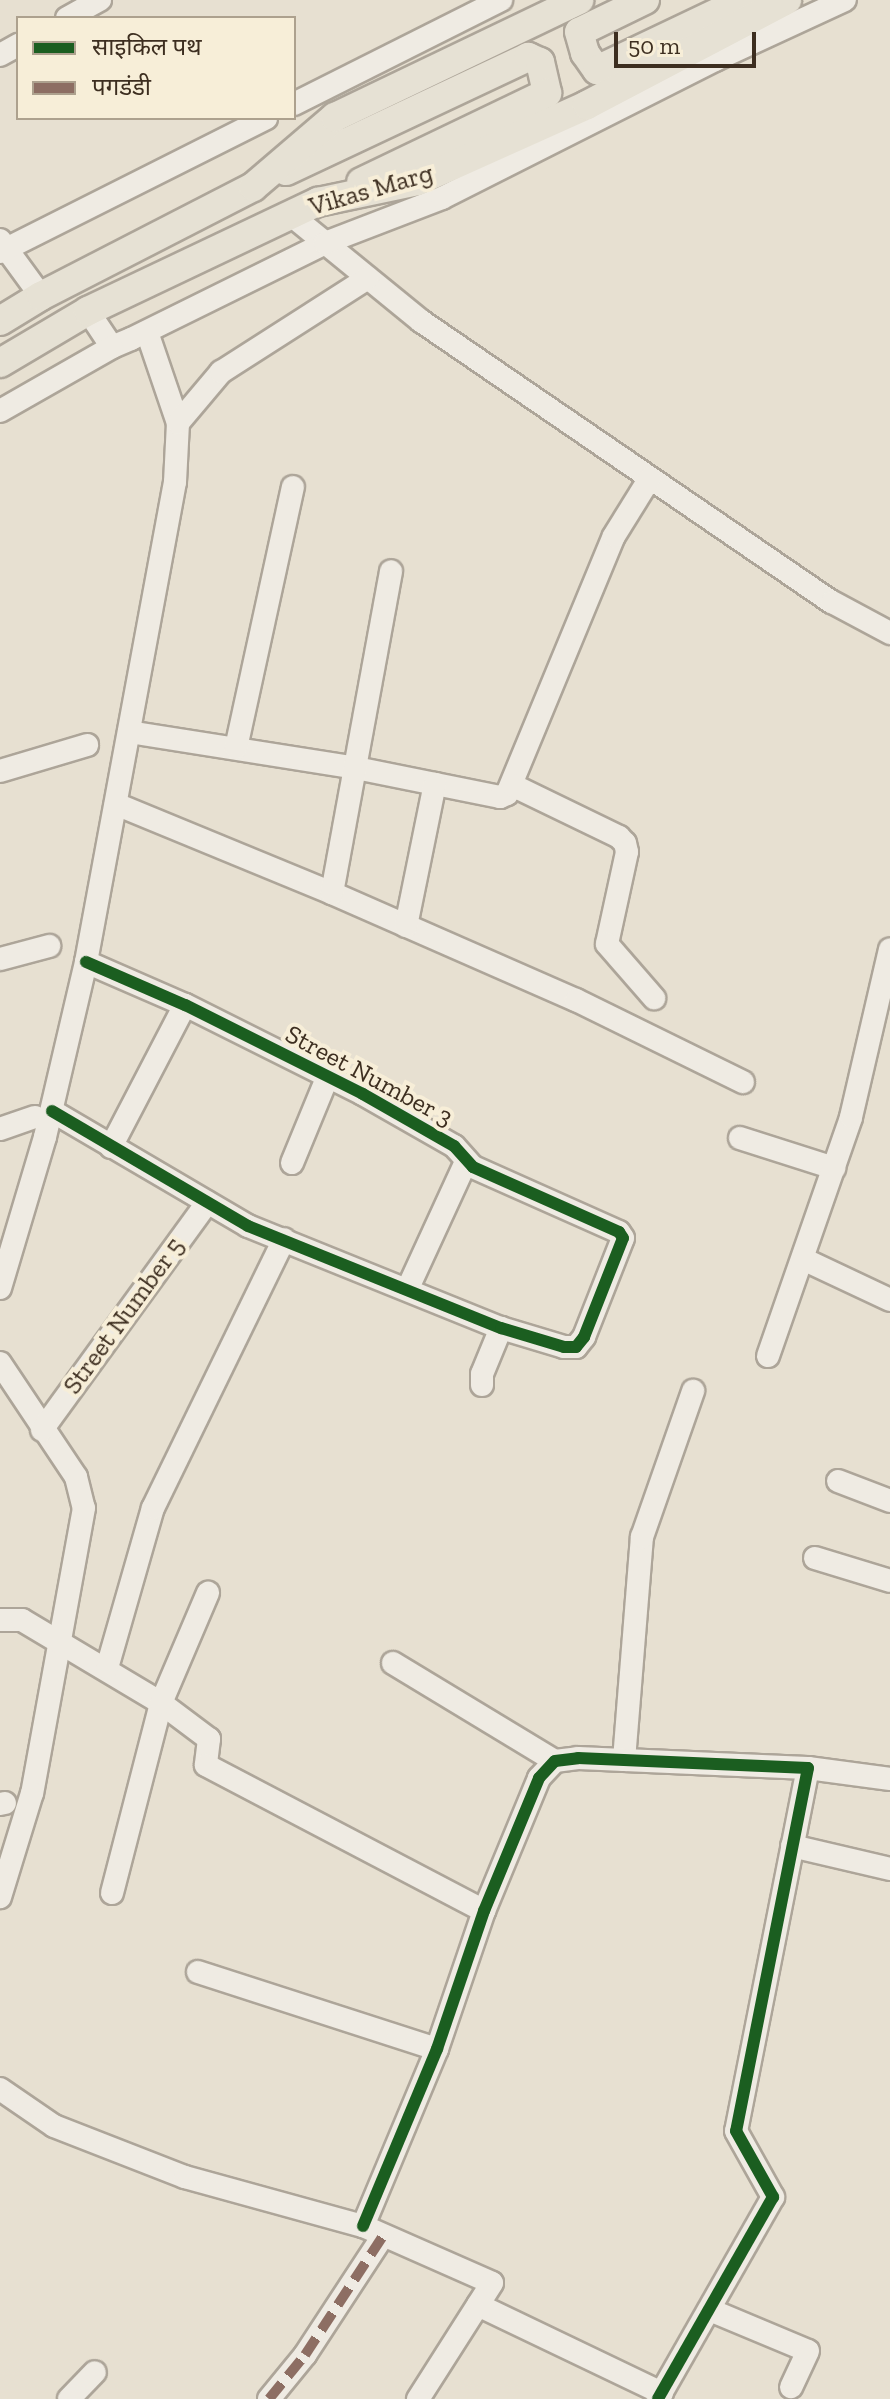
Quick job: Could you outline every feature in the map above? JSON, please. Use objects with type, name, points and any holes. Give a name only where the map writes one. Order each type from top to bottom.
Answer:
[{"type":"main road","name":"Vikas Marg","points":[[0,321],[41,296],[253,187],[335,117],[579,0]]},
{"type":"main road","points":[[645,0],[579,32],[585,53],[597,70],[744,0]]},
{"type":"main road","name":"Vikas Marg","points":[[0,363],[88,311],[318,202],[418,181],[587,105],[787,0]]},
{"type":"main road","points":[[253,187],[528,57],[540,62],[547,93],[318,202]]},
{"type":"street","points":[[71,16],[100,0]]},
{"type":"street","points":[[296,103],[501,0]]},
{"type":"street","points":[[0,411],[112,347],[325,243],[442,198],[715,60],[845,0]]},
{"type":"street","points":[[41,296],[2,247],[262,120]]},
{"type":"street","points":[[291,215],[421,321],[832,602],[890,633]]},
{"type":"street","points":[[178,423],[221,372],[368,278]]},
{"type":"street","points":[[88,311],[112,347]]},
{"type":"street","points":[[0,1288],[86,962],[175,482],[178,423],[147,332]]},
{"type":"street","points":[[129,732],[356,768],[500,797],[507,794],[614,536],[650,478]]},
{"type":"street","points":[[236,748],[293,487]]},
{"type":"street","points":[[332,893],[391,571]]},
{"type":"street","points":[[0,771],[87,745]]},
{"type":"street","points":[[406,926],[435,784]]},
{"type":"street","points":[[512,785],[619,837],[625,843],[627,852],[607,944],[654,998]]},
{"type":"street","points":[[116,804],[332,893],[576,1000],[743,1082]]},
{"type":"street","points":[[0,959],[49,946]]},
{"type":"street","points":[[768,1356],[851,1117],[890,949]]},
{"type":"street","name":"Street Number 3","points":[[86,962],[185,1005],[363,1094],[454,1146],[466,1162],[619,1232],[623,1238],[584,1337],[576,1347],[501,1328]]},
{"type":"street","points":[[111,1147],[185,1005]]},
{"type":"street","points":[[292,1163],[327,1078]]},
{"type":"street","points":[[0,1129],[44,1114],[111,1147],[248,1226],[501,1328],[482,1374],[482,1385]]},
{"type":"street","points":[[740,1138],[834,1168]]},
{"type":"street","points":[[408,1288],[466,1162]]},
{"type":"street","name":"Street Number 5","points":[[42,1430],[207,1203]]},
{"type":"street","points":[[107,1668],[153,1508],[284,1239]]},
{"type":"street","points":[[803,1259],[890,1300]]},
{"type":"street","points":[[0,1363],[76,1477],[84,1508],[32,1793],[0,1897]]},
{"type":"street","points":[[624,1760],[642,1537],[693,1391]]},
{"type":"street","points":[[838,1481],[890,1501]]},
{"type":"street","points":[[815,1558],[890,1581]]},
{"type":"street","points":[[112,1893],[161,1703],[208,1593]]},
{"type":"street","points":[[0,1620],[22,1620],[161,1703],[209,1739],[206,1765],[484,1911]]},
{"type":"street","points":[[393,1663],[555,1761],[578,1758],[808,1768],[890,1779]]},
{"type":"street","points":[[269,2399],[305,2355],[373,2231],[484,1911],[539,1778],[555,1761]]},
{"type":"street","points":[[478,2305],[660,2396],[773,2197],[736,2131],[808,1768]]},
{"type":"street","points":[[792,1846],[890,1869]]},
{"type":"street","points":[[198,1972],[437,2049]]},
{"type":"street","points":[[0,2089],[54,2126],[185,2177],[373,2231],[492,2283],[418,2399]]},
{"type":"street","points":[[710,2310],[808,2351],[791,2387]]},
{"type":"street","points":[[69,2399],[95,2372]]},
{"type":"marked path","points":[[269,2399],[305,2355],[383,2236]]},
{"type":"cycle path","points":[[52,1111],[248,1226],[501,1328],[564,1347],[576,1347],[584,1337],[623,1238],[619,1232],[473,1167],[454,1146],[363,1094],[185,1005],[86,962]]},
{"type":"cycle path","points":[[363,2226],[437,2049],[484,1911],[539,1778],[555,1761],[578,1758],[808,1768],[736,2131],[773,2197],[658,2399]]}]
